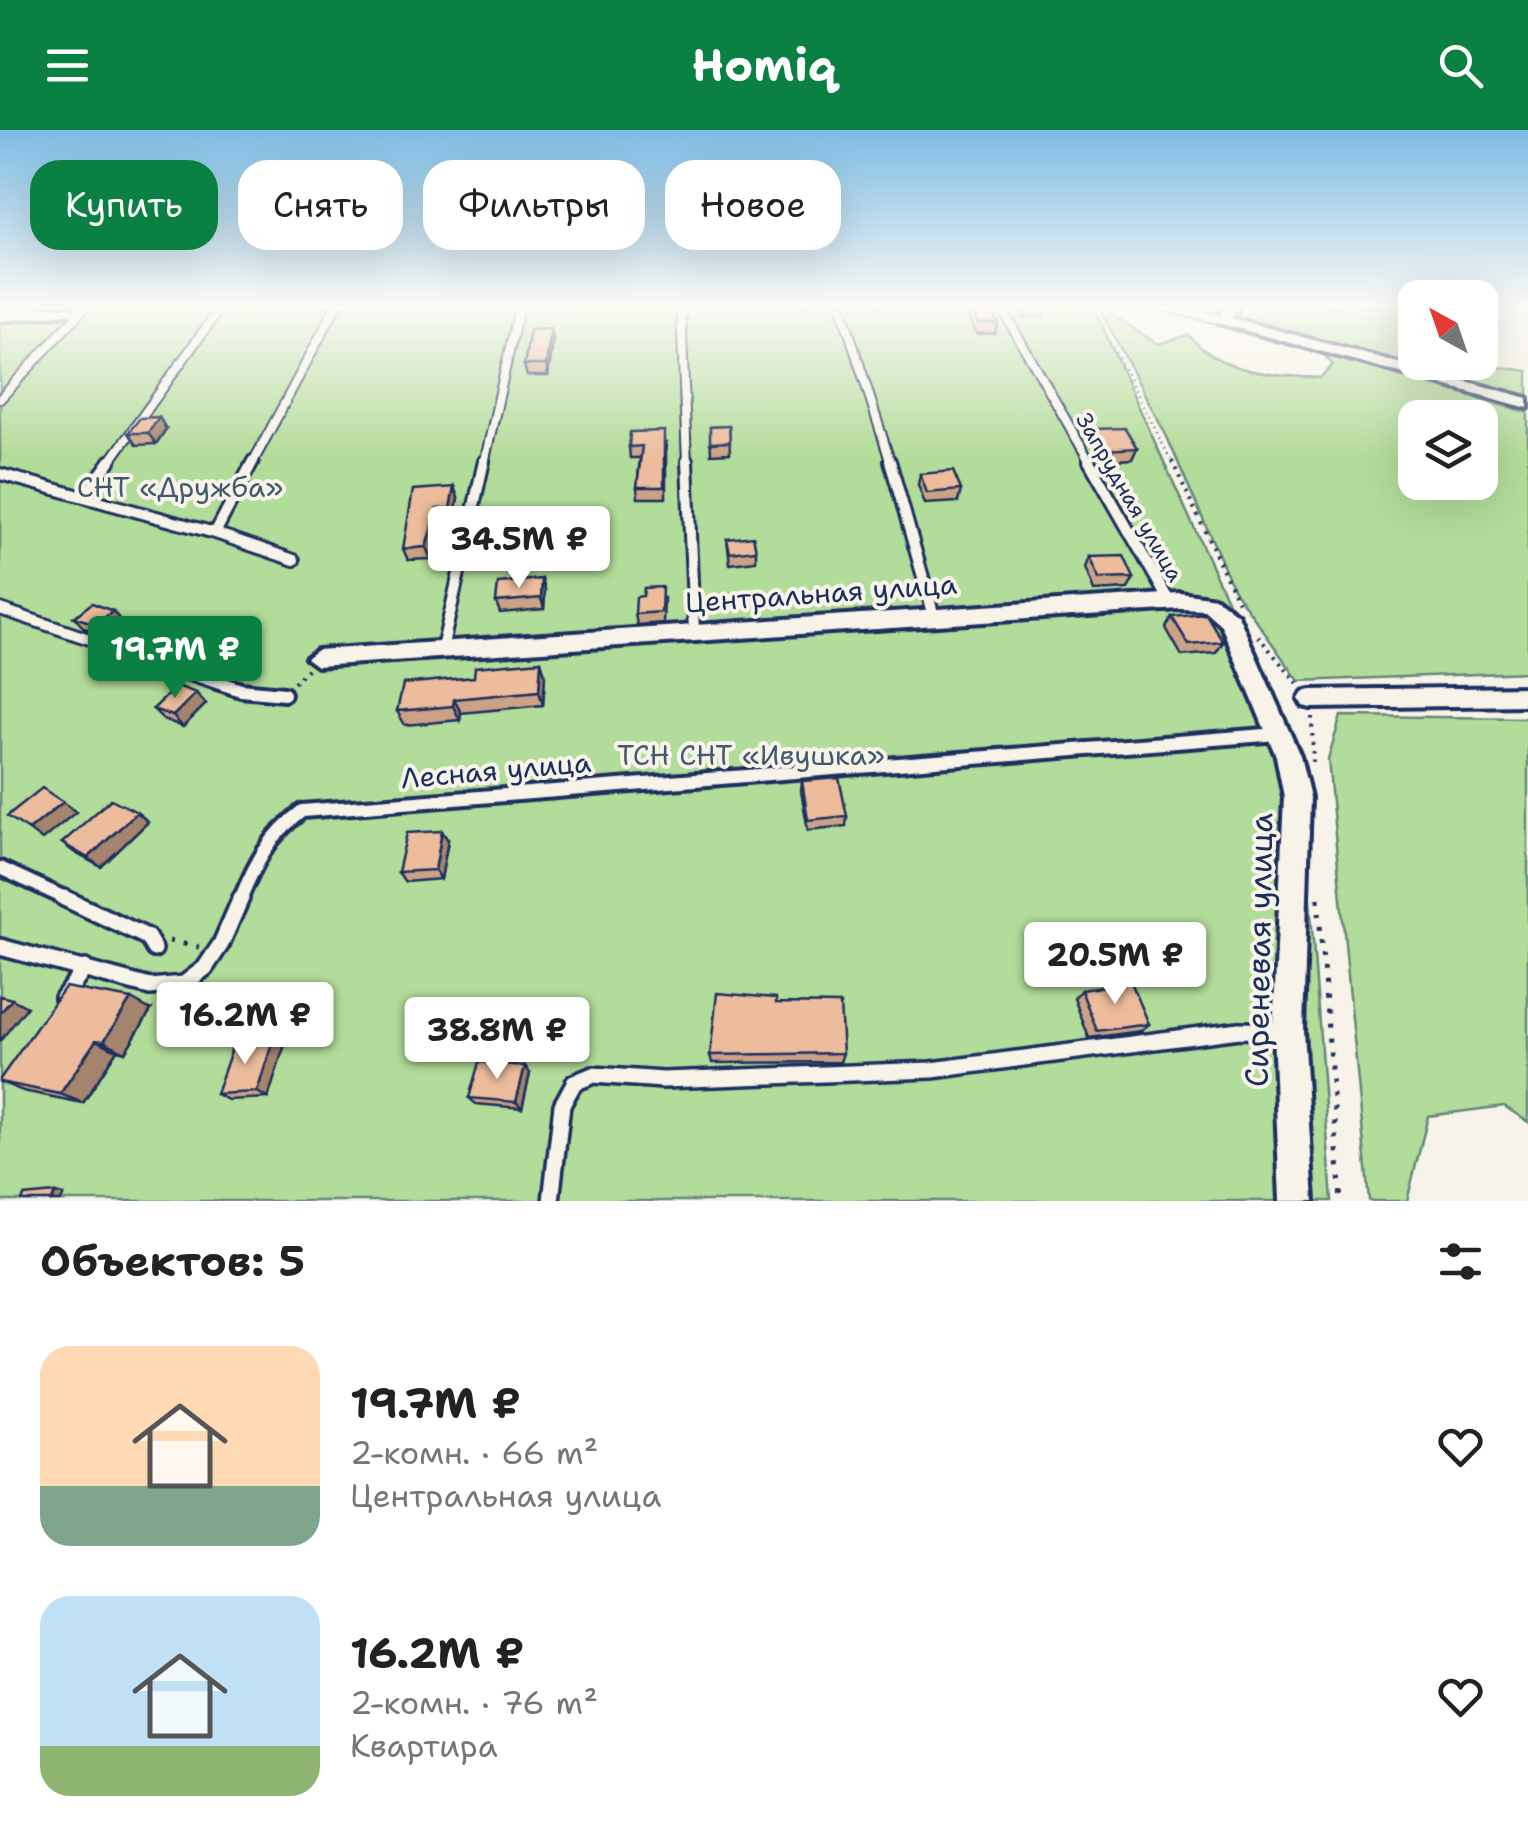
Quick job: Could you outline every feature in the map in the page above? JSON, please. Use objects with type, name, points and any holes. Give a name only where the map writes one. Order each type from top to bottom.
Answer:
[{"type":"street","points":[[1375,357],[1528,403]]},
{"type":"street","name":"Центральная улица","points":[[317,658],[1168,601],[1209,603]]},
{"type":"street","name":"Сиреневая улица","points":[[1209,603],[1236,631],[1288,756],[1297,797],[1288,1031],[1297,1201]]},
{"type":"street","points":[[1311,699],[1528,696]]},
{"type":"lane","points":[[0,399],[39,357]]},
{"type":"lane","points":[[85,496],[185,357]]},
{"type":"lane","points":[[214,533],[309,357]]},
{"type":"lane","points":[[442,649],[508,357]]},
{"type":"lane","points":[[683,357],[694,631]]},
{"type":"lane","points":[[857,357],[908,513],[934,616]]},
{"type":"lane","name":"Запрудная улица","points":[[1029,357],[1168,601]]},
{"type":"lane","points":[[0,474],[214,533],[294,560]]},
{"type":"lane","points":[[0,609],[241,690],[284,694]]},
{"type":"lane","name":"Лесная улица","points":[[0,947],[154,988],[170,987],[203,972],[216,952],[266,839],[286,818],[302,811],[1278,734]]},
{"type":"lane","points":[[0,868],[152,945]]},
{"type":"lane","points":[[53,1012],[85,968]]},
{"type":"lane","points":[[552,1201],[562,1105],[574,1083],[593,1075],[663,1080],[932,1070],[1240,1030],[1288,1031]]},
{"type":"path","points":[[1118,357],[1153,420],[1241,608]]},
{"type":"path","points":[[1249,624],[1311,699],[1314,774]]},
{"type":"path","points":[[284,694],[317,658]]},
{"type":"path","points":[[1318,887],[1341,1201]]},
{"type":"path","points":[[152,945],[187,943],[216,952]]},
{"type":"green space","name":"ТСН СНТ «Ивушка»","points":[[0,357],[1116,357],[1288,733],[1302,791],[1332,1201],[0,1201]]},
{"type":"green space","points":[[1125,357],[1215,357],[1248,370],[1320,378],[1333,365],[1326,357],[1338,357],[1398,375],[1398,380],[1416,380],[1484,400],[1398,400],[1398,500],[1498,500],[1498,404],[1528,413],[1528,672],[1299,681],[1234,590],[1167,437]]},
{"type":"green space","points":[[1498,366],[1528,371],[1528,399],[1461,380],[1498,380]]},
{"type":"green space","points":[[1341,716],[1528,718],[1528,1122],[1504,1106],[1428,1116],[1407,1201],[1369,1201],[1328,759]]},
{"type":"building","points":[[525,357],[547,357],[546,365],[524,365]]},
{"type":"building","points":[[159,417],[148,433],[128,433],[140,418]]},
{"type":"building","points":[[729,426],[730,442],[710,443],[710,427]]},
{"type":"building","points":[[1125,428],[1137,448],[1106,450],[1095,429]]},
{"type":"building","points":[[664,431],[664,487],[637,487],[642,446],[629,447],[630,432]]},
{"type":"building","points":[[953,471],[961,490],[927,493],[920,474]]},
{"type":"building","points":[[454,487],[450,508],[437,509],[426,547],[403,549],[413,490]]},
{"type":"building","points":[[526,511],[525,526],[494,528],[496,513]]},
{"type":"building","points":[[753,536],[756,550],[730,553],[727,539]]},
{"type":"building","points":[[1124,556],[1134,578],[1099,579],[1089,557]]},
{"type":"building","points":[[542,579],[541,598],[496,602],[498,583]]},
{"type":"building","points":[[662,587],[661,612],[635,614],[636,597],[643,596],[644,588]]},
{"type":"building","points":[[92,603],[113,611],[96,624],[74,617]]},
{"type":"building","points":[[1206,614],[1223,642],[1189,645],[1172,617]]},
{"type":"building","points":[[541,661],[539,691],[454,699],[453,706],[397,711],[403,684],[474,677],[475,667]]},
{"type":"building","points":[[177,686],[196,693],[173,716],[153,709]]},
{"type":"building","points":[[839,778],[847,816],[808,820],[802,781]]},
{"type":"building","points":[[42,788],[63,802],[29,830],[7,816]]},
{"type":"building","points":[[111,799],[137,812],[88,858],[62,843]]},
{"type":"building","points":[[442,831],[435,870],[398,872],[407,833]]},
{"type":"building","points":[[1131,982],[1149,1024],[1097,1031],[1081,990]]},
{"type":"building","points":[[65,987],[131,999],[104,1041],[96,1040],[60,1094],[0,1082],[0,1079]]},
{"type":"building","points":[[717,993],[776,998],[776,1003],[840,1004],[843,1053],[710,1055]]},
{"type":"building","points":[[0,996],[12,999],[0,1013]]},
{"type":"building","points":[[273,1040],[257,1092],[216,1094],[234,1042]]},
{"type":"building","points":[[479,1062],[525,1066],[516,1102],[469,1098]]},
{"type":"building","points":[[55,1193],[52,1201],[22,1201],[24,1196]]},
{"type":"park label","name":"СНТ «Дружба»","points":[[180,487]]}]
